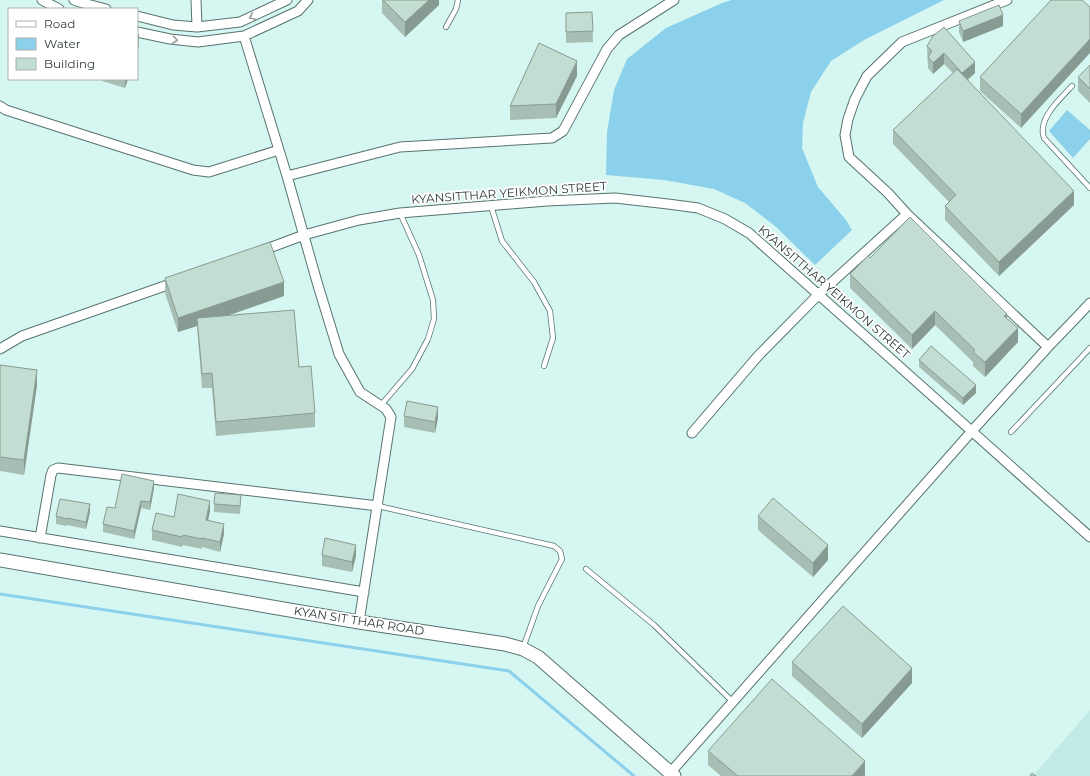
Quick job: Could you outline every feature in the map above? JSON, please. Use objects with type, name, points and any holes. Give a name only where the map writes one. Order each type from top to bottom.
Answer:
[{"type":"main road","name":"KYAN SIT THAR ROAD","points":[[0,560],[359,622],[505,644],[523,649],[538,657],[672,774]]},
{"type":"street","points":[[42,0],[57,8]]},
{"type":"street","points":[[196,0],[197,28]]},
{"type":"street","points":[[138,16],[173,25],[197,28],[240,22],[287,0]]},
{"type":"street","points":[[138,32],[170,39],[198,42],[244,36],[298,11],[308,0]]},
{"type":"street","points":[[287,176],[400,147],[552,138],[563,131],[607,49],[620,35],[674,0]]},
{"type":"street","points":[[1007,0],[902,42],[867,76],[848,119],[845,135],[849,156],[888,193],[907,214],[1048,347]]},
{"type":"street","points":[[77,1],[102,8]]},
{"type":"street","points":[[244,36],[339,354],[360,392],[386,409],[391,418],[359,622]]},
{"type":"street","points":[[0,106],[6,110],[193,170],[209,172],[279,150]]},
{"type":"street","name":"KYANSITTHAR YEIKMON STREET","points":[[254,254],[304,236],[359,220],[400,213],[547,201],[615,198],[698,208],[749,233],[1090,537]]},
{"type":"street","points":[[692,433],[758,356],[818,294],[907,214]]},
{"type":"street","points":[[0,349],[22,336],[182,279]]},
{"type":"street","points":[[672,774],[733,702],[972,431],[1090,303]]},
{"type":"street","points":[[40,538],[51,475],[53,470],[58,468],[378,506]]},
{"type":"street","points":[[0,531],[364,592]]},
{"type":"lane","points":[[446,27],[456,9],[458,0]]},
{"type":"lane","points":[[1072,86],[1048,114],[1042,133],[1044,138],[1090,188]]},
{"type":"lane","points":[[490,206],[502,241],[534,282],[550,311],[553,338],[544,366]]},
{"type":"lane","points":[[380,406],[412,368],[428,339],[434,319],[433,300],[419,255],[400,213]]},
{"type":"lane","points":[[1011,432],[1090,348]]},
{"type":"lane","points":[[378,506],[554,546],[560,551],[562,559],[538,606],[523,649]]},
{"type":"lane","points":[[586,569],[654,625],[733,702]]},
{"type":"shaded area","points":[[1090,710],[1090,776],[1033,776]]},
{"type":"water","points":[[732,0],[944,0],[864,40],[831,61],[811,92],[803,123],[802,148],[818,187],[846,220],[852,230],[815,265],[775,226],[745,203],[714,189],[664,180],[606,175],[607,132],[614,90],[627,59],[666,28]]},
{"type":"water","points":[[1067,110],[1090,130],[1090,139],[1073,158],[1049,131]]},
{"type":"building","points":[[383,0],[429,0],[405,22]]},
{"type":"building","points":[[1051,0],[1082,0],[1090,7],[1090,39],[1021,114],[980,77]]},
{"type":"building","points":[[999,5],[1003,15],[963,31],[959,21]]},
{"type":"building","points":[[592,12],[593,31],[566,32],[566,13]]},
{"type":"building","points":[[944,27],[975,62],[962,73],[944,53],[933,63],[928,57],[932,51],[927,46],[933,36]]},
{"type":"building","points":[[539,43],[577,61],[556,104],[510,106]]},
{"type":"building","points":[[1090,65],[1090,89],[1078,77]]},
{"type":"building","points":[[957,69],[1074,191],[999,262],[945,206],[956,195],[893,130]]},
{"type":"building","points":[[910,217],[1007,314],[1004,316],[1018,328],[985,362],[973,352],[975,350],[935,311],[912,335],[850,274],[868,256],[870,258]]},
{"type":"building","points":[[270,242],[284,282],[178,318],[165,278]]},
{"type":"building","points":[[294,310],[299,367],[311,366],[315,413],[216,422],[212,373],[202,374],[197,318]]},
{"type":"building","points":[[931,346],[976,385],[963,398],[919,360]]},
{"type":"building","points":[[0,365],[37,370],[24,460],[0,457]]},
{"type":"building","points":[[407,401],[438,407],[435,422],[404,416]]},
{"type":"building","points":[[122,474],[154,481],[150,502],[141,501],[134,531],[103,524],[107,507],[115,508]]},
{"type":"building","points":[[215,493],[241,495],[240,506],[214,504]]},
{"type":"building","points":[[178,494],[210,501],[206,520],[224,524],[220,542],[183,535],[182,537],[152,530],[156,513],[174,517]]},
{"type":"building","points":[[773,498],[828,545],[813,563],[758,516]]},
{"type":"building","points":[[60,499],[90,504],[86,522],[56,516]]},
{"type":"building","points":[[325,538],[356,545],[352,562],[322,555]]},
{"type":"building","points":[[843,606],[912,668],[862,724],[792,662]]},
{"type":"building","points":[[772,679],[865,761],[852,776],[738,776],[708,751]]},
{"type":"waterway","points":[[0,594],[509,671],[634,776]]}]
